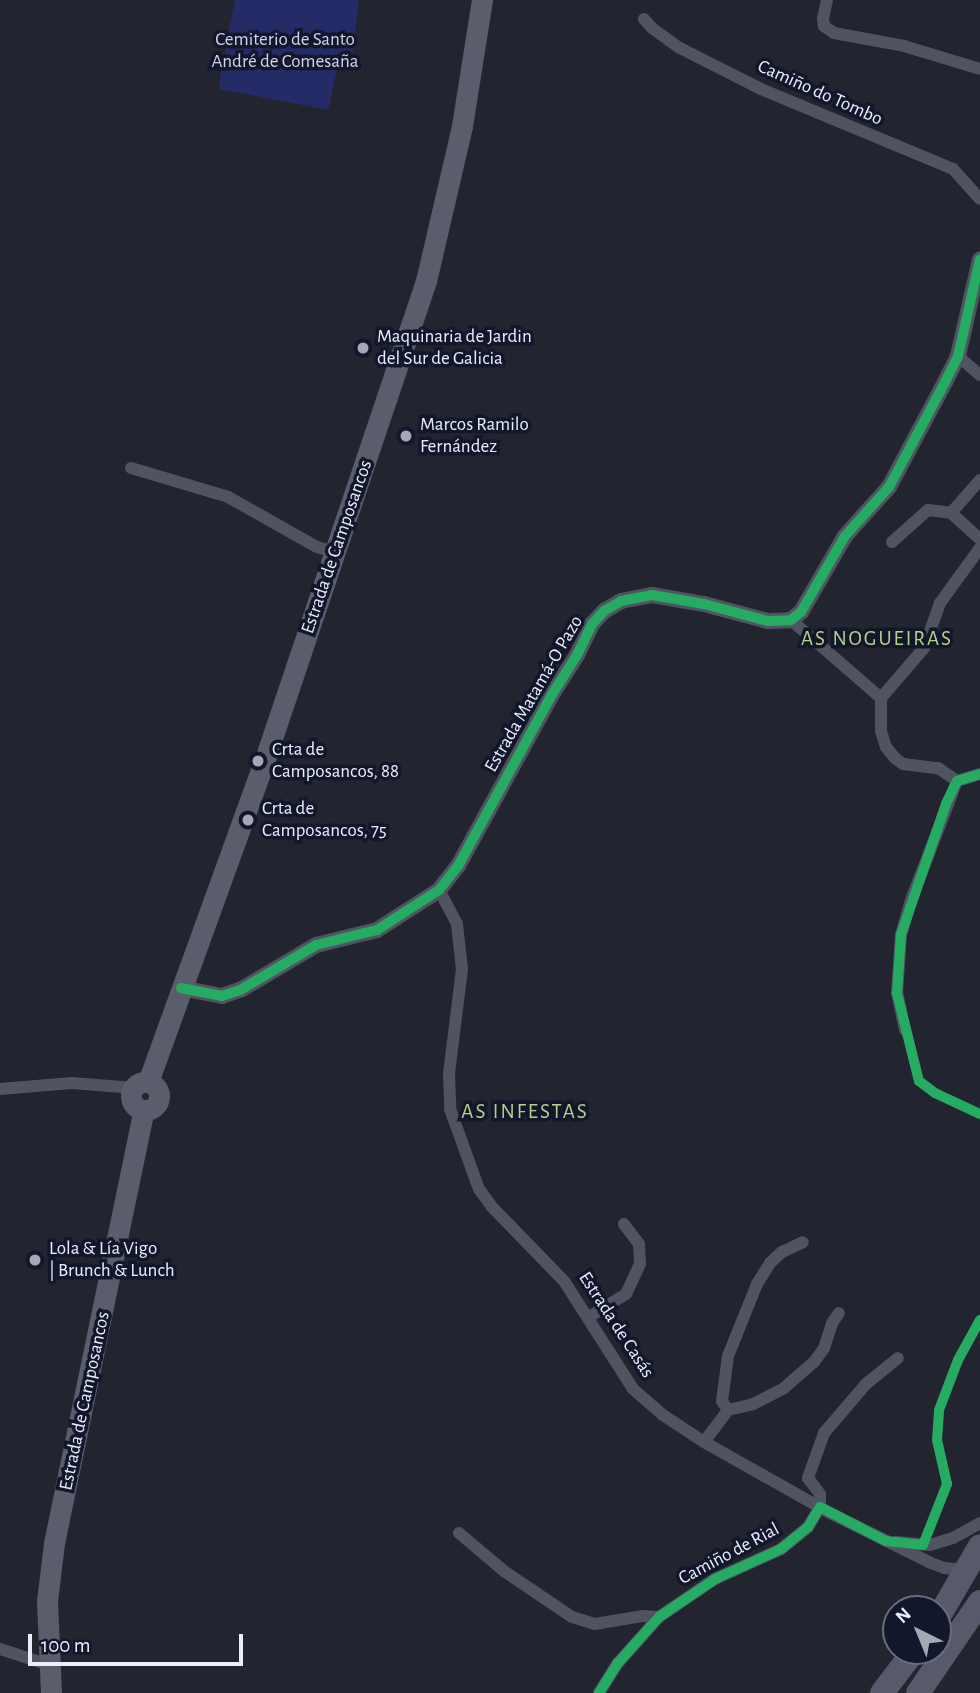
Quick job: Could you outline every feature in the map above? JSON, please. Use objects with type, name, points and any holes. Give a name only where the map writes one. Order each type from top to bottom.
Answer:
[{"type":"highway","points":[[951,1595],[980,1546]]},
{"type":"highway","points":[[918,1693],[980,1602]]},
{"type":"highway","points":[[882,1693],[903,1665]]},
{"type":"main road","name":"Estrada de Camposancos","points":[[51,1693],[47,1601],[54,1542],[145,1110],[133,1104],[131,1096],[141,1085],[181,988],[263,765],[426,281],[462,127],[482,0]]},
{"type":"street","points":[[827,0],[824,26],[834,33],[904,46],[980,69]]},
{"type":"street","name":"Camiño do Tombo","points":[[644,19],[680,48],[761,89],[953,169],[980,199]]},
{"type":"street","points":[[881,698],[791,620],[801,611],[845,536],[889,487],[958,356],[980,259]]},
{"type":"street","points":[[958,356],[980,375]]},
{"type":"street","points":[[131,468],[228,497],[317,547],[335,552]]},
{"type":"street","points":[[951,513],[980,480]]},
{"type":"street","points":[[892,542],[924,511],[951,513],[980,539]]},
{"type":"street","points":[[957,781],[938,768],[904,764],[895,758],[886,747],[881,732],[881,698],[924,648],[940,603],[980,548]]},
{"type":"street","name":"Estrada Matamá-O Pazo","points":[[181,988],[222,996],[243,989],[316,945],[377,930],[439,890],[458,866],[592,624],[604,611],[621,601],[652,595],[704,604],[768,621],[791,620]]},
{"type":"street","points":[[957,781],[980,774]]},
{"type":"street","points":[[905,1031],[897,993],[901,935],[911,900],[957,781]]},
{"type":"street","name":"Estrada de Casás","points":[[439,890],[457,924],[461,969],[449,1073],[450,1109],[461,1143],[486,1198],[564,1280],[633,1389],[663,1415],[704,1442],[820,1507],[944,1568],[980,1569]]},
{"type":"street","points":[[0,1088],[72,1083],[141,1085]]},
{"type":"street","points":[[589,1317],[626,1294],[640,1264],[639,1244],[624,1224]]},
{"type":"street","points":[[728,1410],[722,1401],[728,1356],[757,1284],[770,1263],[782,1252],[803,1242]]},
{"type":"street","points":[[704,1442],[728,1410],[753,1404],[784,1388],[814,1362],[839,1313]]},
{"type":"street","points":[[820,1507],[820,1494],[808,1478],[824,1433],[866,1384],[898,1358]]},
{"type":"street","name":"Camiño de Rial","points":[[599,1693],[618,1663],[659,1617],[715,1579],[781,1549],[808,1527],[820,1507]]},
{"type":"street","points":[[886,1541],[930,1545],[953,1538],[980,1523]]},
{"type":"street","points":[[459,1533],[504,1572],[572,1618],[595,1625],[659,1617]]},
{"type":"street","points":[[0,1649],[49,1665]]},
{"type":"green space","name":"Cemiterio de Santo André de Comesaña","points":[[235,0],[359,0],[351,66],[338,64],[328,110],[220,89]]},
{"type":"cycle path","points":[[181,988],[222,996],[242,989],[316,945],[377,930],[439,890],[458,866],[592,624],[604,611],[621,601],[652,595],[704,604],[768,621],[791,620],[801,612],[845,536],[889,487],[945,382],[958,356],[980,259]]},
{"type":"cycle path","points":[[980,774],[957,781],[946,804],[901,935],[897,993],[919,1081],[935,1093],[980,1114]]},
{"type":"cycle path","points":[[599,1693],[618,1663],[659,1617],[715,1579],[781,1549],[808,1527],[820,1507],[886,1541],[923,1545],[947,1484],[937,1440],[939,1410],[958,1360],[980,1320]]},
{"type":"place","name":"Maquinaria de Jardin del Sur de Galicia","points":[[363,348]]},
{"type":"place","name":"Marcos Ramilo Fernández","points":[[406,436]]},
{"type":"place","name":"Crta de Camposancos, 88","points":[[258,761]]},
{"type":"place","name":"Crta de Camposancos, 75","points":[[248,820]]},
{"type":"place","name":"Lola & Lía Vigo | Brunch & Lunch","points":[[35,1260]]},
{"type":"district","name":"AS NOGUEIRAS","points":[[877,639]]},
{"type":"district","name":"AS INFESTAS","points":[[525,1112]]}]
